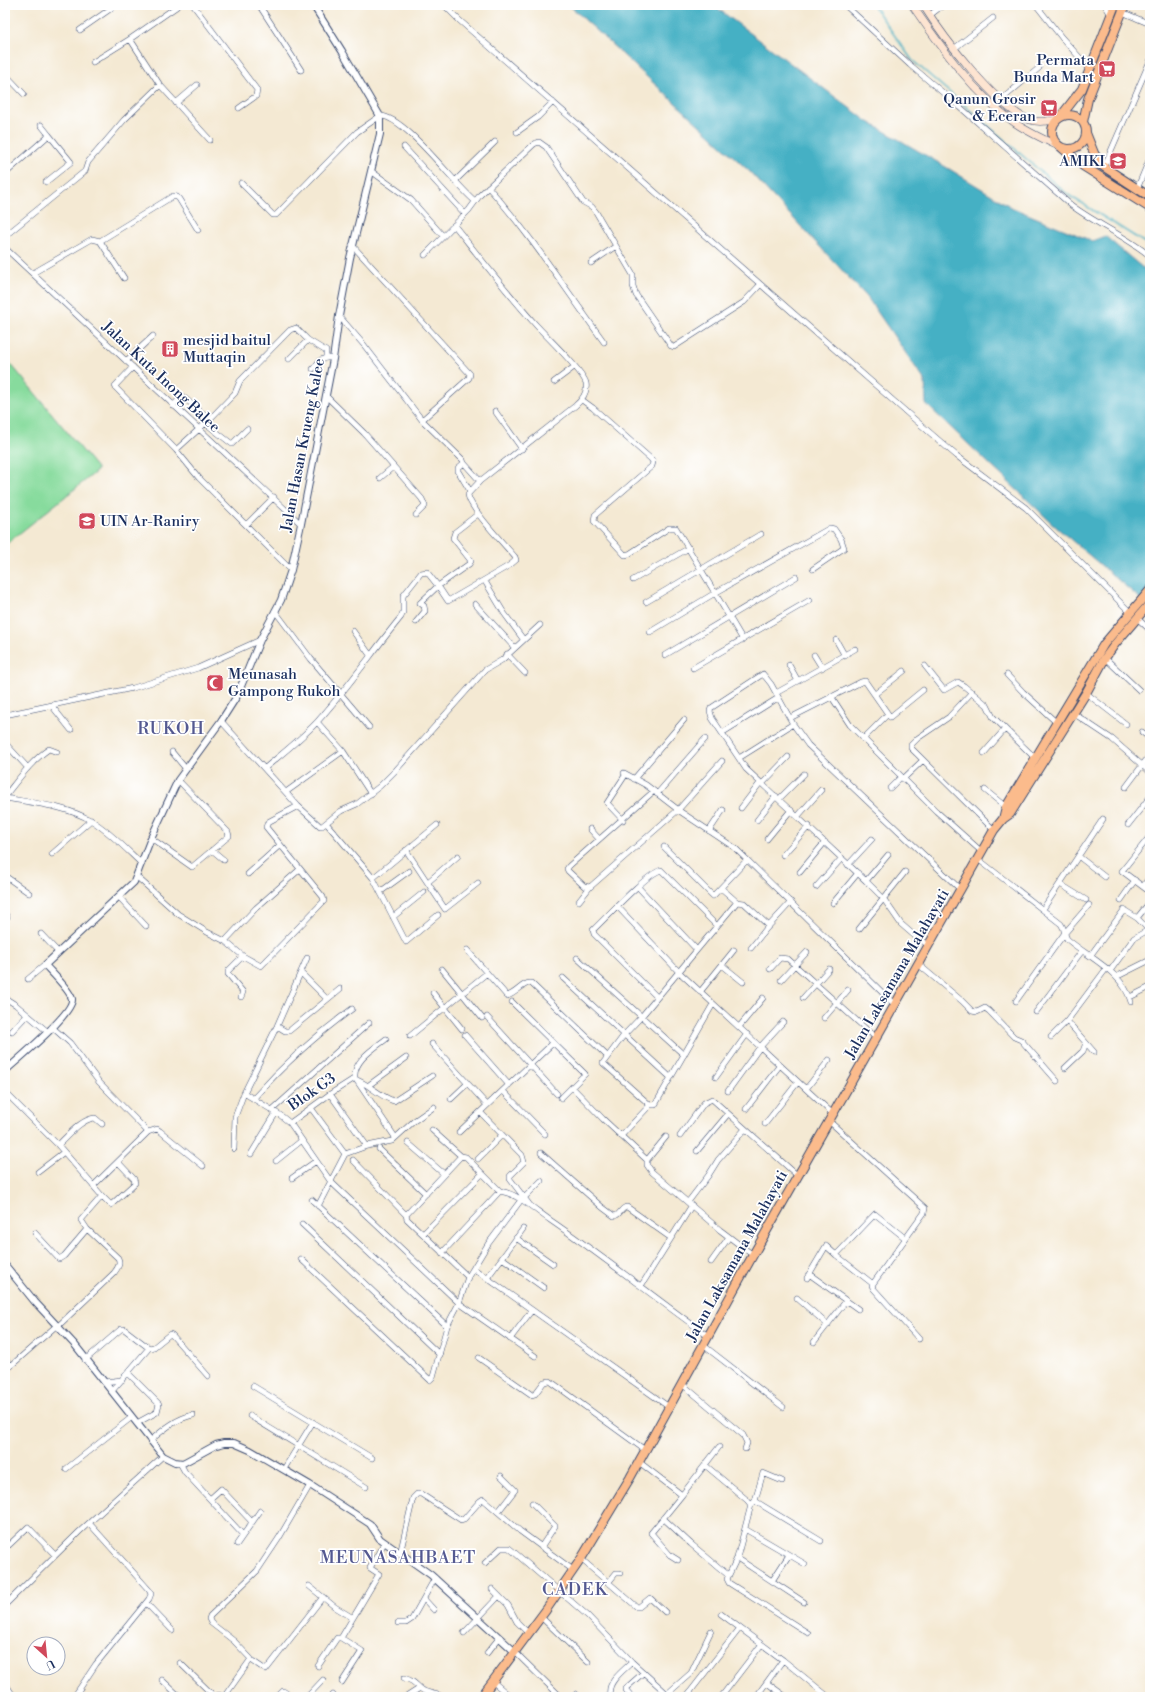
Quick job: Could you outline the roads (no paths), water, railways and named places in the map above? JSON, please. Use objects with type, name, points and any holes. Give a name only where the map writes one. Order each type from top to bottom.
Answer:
[{"type":"highway","points":[[1116,5],[1090,69],[1077,96],[1054,123],[1051,133],[1052,138],[1060,147],[1083,166],[1150,208]]},
{"type":"highway","points":[[1124,9],[1088,99],[1083,122],[1094,153],[1104,167],[1150,197]]},
{"type":"highway","points":[[1059,118],[1071,115],[1083,122]]},
{"type":"highway","points":[[1060,147],[1071,149],[1076,148],[1083,142],[1086,133]]},
{"type":"highway","name":"Jalan Laksamana Malahayati","points":[[481,1697],[541,1617],[581,1559],[639,1462],[753,1255],[994,830],[1003,819],[1010,814],[1086,693],[1105,658],[1121,637],[1150,590]]},
{"type":"highway","name":"Jalan Laksamana Malahayati","points":[[1003,819],[1006,807],[1104,644],[1114,631],[1150,603]]},
{"type":"main road","points":[[912,5],[966,76],[998,110],[1016,124],[1060,147]]},
{"type":"main road","points":[[923,5],[955,48],[1001,100],[1029,119],[1041,122],[1059,118]]},
{"type":"street","points":[[80,30],[116,5]]},
{"type":"street","points":[[93,62],[130,39],[179,5]]},
{"type":"street","points":[[192,5],[257,90],[256,96],[239,108]]},
{"type":"street","points":[[259,5],[301,70]]},
{"type":"street","points":[[313,5],[380,116]]},
{"type":"street","points":[[444,5],[458,20],[957,456],[1027,509],[1133,616],[1150,630]]},
{"type":"street","points":[[845,5],[1071,205],[1083,214],[1130,241],[1150,256]]},
{"type":"street","points":[[930,15],[943,5]]},
{"type":"street","points":[[1036,5],[1090,69]]},
{"type":"street","points":[[1105,5],[1111,15]]},
{"type":"street","points":[[1124,9],[1150,24]]},
{"type":"street","points":[[955,48],[993,18]]},
{"type":"street","points":[[130,39],[160,85],[210,140]]},
{"type":"street","points":[[1104,167],[1150,61]]},
{"type":"street","points":[[1001,100],[1039,68]]},
{"type":"street","points":[[5,74],[24,94]]},
{"type":"street","points":[[5,237],[85,170],[88,162],[124,120],[160,85]]},
{"type":"street","points":[[176,103],[197,85]]},
{"type":"street","points":[[517,132],[538,117],[553,102]]},
{"type":"street","points":[[241,183],[273,215],[276,215],[357,132],[380,116],[391,118],[405,128],[475,201]]},
{"type":"street","name":"Jalan Hasan Krueng Kalee","points":[[137,878],[151,838],[178,780],[221,721],[237,696],[260,640],[280,600],[291,570],[333,359],[352,245],[380,134],[380,116]]},
{"type":"street","points":[[41,126],[71,162],[46,182]]},
{"type":"street","points":[[5,174],[49,135]]},
{"type":"street","points":[[455,181],[495,142]]},
{"type":"street","points":[[424,255],[465,214],[488,187],[534,144],[539,142],[542,144],[583,202],[592,207],[596,212],[632,275],[636,295],[672,347],[748,299],[760,285]]},
{"type":"street","points":[[404,147],[465,214]]},
{"type":"street","points":[[1136,189],[1150,158]]},
{"type":"street","points":[[371,171],[411,200],[443,236]]},
{"type":"street","points":[[488,187],[501,202],[604,342]]},
{"type":"street","points":[[100,241],[173,196],[179,199],[198,230]]},
{"type":"street","points":[[265,768],[317,722],[340,694],[401,617],[403,612],[403,596],[421,572],[427,572],[448,601],[516,560],[478,514],[468,498],[470,490],[582,400],[585,393],[586,385],[583,377],[535,325],[454,225]]},
{"type":"street","points":[[33,273],[92,239],[100,241],[124,278]]},
{"type":"street","points":[[352,245],[470,374],[469,378],[422,420]]},
{"type":"street","points":[[591,263],[616,246]]},
{"type":"street","name":"Jalan Kuta Inong Balee","points":[[5,248],[173,406],[274,497],[301,524]]},
{"type":"street","points":[[339,316],[364,345],[422,420],[455,451],[480,481]]},
{"type":"street","points":[[176,450],[235,393],[240,381],[290,330],[296,328],[308,340],[326,351],[326,358]]},
{"type":"street","points":[[126,361],[153,336]]},
{"type":"street","points":[[289,359],[308,340]]},
{"type":"street","points":[[313,369],[320,360],[326,358],[333,359]]},
{"type":"street","points":[[133,367],[115,386],[116,388],[176,450],[199,478],[291,570]]},
{"type":"street","points":[[554,382],[574,367]]},
{"type":"street","points":[[173,406],[182,396],[210,418]]},
{"type":"street","points":[[326,396],[355,423],[425,504],[416,515]]},
{"type":"street","points":[[582,400],[593,408],[653,462],[652,466],[595,515],[594,521],[625,555],[629,554],[671,527],[678,530],[743,640]]},
{"type":"street","points":[[495,411],[522,449]]},
{"type":"street","points":[[205,423],[232,444],[247,429]]},
{"type":"street","points":[[464,463],[458,468],[458,471],[470,490]]},
{"type":"street","points":[[380,478],[393,467]]},
{"type":"street","points":[[246,525],[274,497]]},
{"type":"street","points":[[416,622],[425,611],[424,606],[420,603],[438,586],[470,564],[471,561],[468,556],[452,535],[478,514]]},
{"type":"street","points":[[650,632],[824,531],[830,528],[834,529],[841,538],[844,548],[813,569]]},
{"type":"street","points":[[646,602],[761,534]]},
{"type":"street","points":[[633,580],[689,548]]},
{"type":"street","points":[[666,655],[796,577]]},
{"type":"street","points":[[486,583],[504,613],[523,639]]},
{"type":"street","points":[[693,668],[810,600]]},
{"type":"street","points":[[475,604],[514,648]]},
{"type":"street","points":[[275,611],[340,694],[369,727]]},
{"type":"street","points":[[221,721],[298,806],[320,826],[327,824],[341,811],[357,804],[371,794],[396,770],[485,670],[502,660],[523,639],[540,625]]},
{"type":"street","points":[[353,631],[370,655]]},
{"type":"street","points":[[5,715],[116,693],[171,677],[198,668],[260,640]]},
{"type":"street","points":[[836,640],[845,656]]},
{"type":"street","points":[[722,733],[798,681],[845,656],[855,649]]},
{"type":"street","points":[[507,654],[525,673]]},
{"type":"street","points":[[814,656],[822,668]]},
{"type":"street","points":[[1105,658],[1139,690]]},
{"type":"street","points":[[789,665],[798,681]]},
{"type":"street","points":[[925,666],[944,690],[958,682],[972,692],[987,705],[993,717],[1035,758]]},
{"type":"street","points":[[875,694],[904,671]]},
{"type":"street","points":[[929,945],[916,937],[901,924],[883,898],[858,873],[746,769],[710,714],[711,708],[763,674],[793,724],[808,745],[960,890]]},
{"type":"street","points":[[1007,675],[1057,723]]},
{"type":"street","points":[[790,718],[831,696],[865,681],[890,717],[922,690]]},
{"type":"street","points":[[972,692],[949,717],[918,738],[911,745],[911,748],[994,830]]},
{"type":"street","points":[[1086,693],[1126,724]]},
{"type":"street","points":[[831,696],[850,725],[863,739],[980,855],[1061,924],[1067,939],[1116,977],[1131,1000],[1150,987]]},
{"type":"street","points":[[52,706],[70,730]]},
{"type":"street","points":[[1073,713],[1112,739],[1150,772]]},
{"type":"street","points":[[863,739],[888,714]]},
{"type":"street","points":[[634,779],[684,720]]},
{"type":"street","points":[[317,722],[343,751],[371,794]]},
{"type":"street","points":[[739,758],[793,724]]},
{"type":"street","points":[[984,752],[1005,729]]},
{"type":"street","points":[[1142,732],[1150,738]]},
{"type":"street","points":[[590,887],[584,886],[565,867],[656,793],[705,739]]},
{"type":"street","points":[[5,743],[28,768]]},
{"type":"street","points":[[57,752],[49,749],[28,768],[5,797],[52,806],[91,820],[142,864]]},
{"type":"street","points":[[286,792],[343,751]]},
{"type":"street","points":[[172,752],[186,769]]},
{"type":"street","points":[[1126,786],[1150,755]]},
{"type":"street","points":[[741,808],[761,784],[788,757]]},
{"type":"street","points":[[890,788],[923,760]]},
{"type":"street","points":[[579,901],[590,887],[678,810],[722,761]]},
{"type":"street","points":[[623,820],[607,803],[625,773],[732,846],[895,1005]]},
{"type":"street","points":[[757,820],[804,774]]},
{"type":"street","points":[[151,838],[192,867],[228,837],[228,832],[178,780]]},
{"type":"street","points":[[798,816],[821,790]]},
{"type":"street","points":[[985,790],[1006,807]]},
{"type":"street","points":[[1128,825],[1150,797]]},
{"type":"street","points":[[28,979],[132,885],[137,878],[178,914],[225,941],[243,956],[261,966],[324,901],[323,897],[279,846],[267,829],[266,824],[283,813],[298,806]]},
{"type":"street","points":[[709,831],[724,810]]},
{"type":"street","points":[[767,839],[791,810]]},
{"type":"street","points":[[52,854],[91,820]]},
{"type":"street","points":[[1043,909],[1103,820]]},
{"type":"street","points":[[327,824],[373,878],[405,941],[407,942],[438,915]]},
{"type":"street","points":[[373,878],[437,825]]},
{"type":"street","points":[[784,855],[809,826]]},
{"type":"street","points":[[590,829],[599,840]]},
{"type":"street","points":[[1150,836],[1122,871],[1150,892]]},
{"type":"street","points":[[848,864],[872,839]]},
{"type":"street","points":[[800,872],[825,842]]},
{"type":"street","points":[[248,874],[279,846]]},
{"type":"street","points":[[664,847],[713,896],[746,860]]},
{"type":"street","points":[[212,850],[224,860]]},
{"type":"street","points":[[406,850],[445,908],[478,883]]},
{"type":"street","points":[[866,881],[888,855]]},
{"type":"street","points":[[428,882],[458,856]]},
{"type":"street","points":[[1078,856],[1105,877]]},
{"type":"street","points":[[816,887],[842,858]]},
{"type":"street","points":[[225,941],[256,908],[299,870]]},
{"type":"street","points":[[657,998],[594,934],[593,930],[638,887],[656,872],[661,870],[717,926]]},
{"type":"street","points":[[380,892],[409,871]]},
{"type":"street","points":[[859,929],[905,872]]},
{"type":"street","points":[[833,903],[858,873]]},
{"type":"street","points":[[5,876],[30,893]]},
{"type":"street","points":[[1143,886],[1150,877]]},
{"type":"street","points":[[1121,900],[1135,880]]},
{"type":"street","points":[[1016,1001],[1088,902],[1060,884]]},
{"type":"street","points":[[638,887],[697,950]]},
{"type":"street","points":[[721,888],[737,902],[744,903],[769,926]]},
{"type":"street","points":[[393,917],[424,892]]},
{"type":"street","points":[[119,897],[146,926]]},
{"type":"street","points":[[650,1104],[603,1063],[624,1035],[641,1017],[737,902]]},
{"type":"street","points":[[751,948],[791,902]]},
{"type":"street","points":[[1137,918],[1150,902]]},
{"type":"street","points":[[617,906],[679,972],[806,1089],[831,1117],[923,1205],[925,1210],[924,1213],[873,1284]]},
{"type":"street","points":[[1052,1037],[1067,1022],[1134,938],[1150,930],[1137,918],[1124,910],[1090,956]]},
{"type":"street","points":[[41,934],[58,952]]},
{"type":"street","points":[[467,950],[507,996],[512,995],[526,983],[531,983],[607,1056]]},
{"type":"street","points":[[700,992],[734,950]]},
{"type":"street","points":[[1036,1012],[1082,951]]},
{"type":"street","points":[[781,980],[807,952]]},
{"type":"street","points":[[241,997],[243,995],[243,991],[228,972],[243,956]]},
{"type":"street","points":[[770,969],[782,957],[788,959],[876,1038]]},
{"type":"street","points":[[234,1149],[235,1117],[244,1093],[277,1026],[307,958]]},
{"type":"street","points":[[577,958],[684,1055]]},
{"type":"street","points":[[1116,977],[1150,960]]},
{"type":"street","points":[[918,964],[972,1011],[976,1012],[985,1008],[989,1011],[1014,1037],[1021,1040],[1057,1081]]},
{"type":"street","points":[[5,1071],[50,1030],[65,1014],[72,1001],[70,994],[45,965]]},
{"type":"street","points":[[722,965],[743,982]]},
{"type":"street","points":[[442,969],[461,994],[530,1064],[559,1096],[572,1087],[585,1074],[512,1002]]},
{"type":"street","points":[[803,998],[829,969]]},
{"type":"street","points":[[301,973],[327,999]]},
{"type":"street","points":[[410,1036],[487,973]]},
{"type":"street","points":[[563,978],[670,1077]]},
{"type":"street","points":[[277,1026],[285,1031],[289,1031],[340,989]]},
{"type":"street","points":[[824,1018],[848,990]]},
{"type":"street","points":[[433,993],[462,1029]]},
{"type":"street","points":[[5,998],[27,1015],[70,1043],[99,1082],[148,1132]]},
{"type":"street","points":[[739,1027],[763,998]]},
{"type":"street","points":[[621,1136],[650,1104],[653,1105],[656,1103],[713,1004]]},
{"type":"street","points":[[254,1098],[300,1049],[352,1009]]},
{"type":"street","points":[[12,1031],[27,1015]]},
{"type":"street","points":[[728,1091],[760,1047],[783,1022]]},
{"type":"street","points":[[1067,1022],[1094,1052]]},
{"type":"street","points":[[251,1154],[274,1111],[369,1023]]},
{"type":"street","points":[[716,1077],[747,1034]]},
{"type":"street","points":[[465,1035],[509,1084]]},
{"type":"street","points":[[386,1039],[358,1064],[355,1068],[354,1078],[395,1137]]},
{"type":"street","points":[[1065,1068],[1083,1051],[1086,1042]]},
{"type":"street","points":[[459,1132],[553,1043]]},
{"type":"street","points":[[432,1044],[488,1105]]},
{"type":"street","points":[[369,1085],[406,1058]]},
{"type":"street","points":[[806,1089],[829,1060]]},
{"type":"street","points":[[746,1109],[780,1065]]},
{"type":"street","points":[[354,1078],[369,1085],[390,1100],[394,1101],[432,1076]]},
{"type":"street","name":"Blok G3","points":[[244,1093],[274,1111],[290,1123],[354,1078]]},
{"type":"street","points":[[765,1124],[798,1082]]},
{"type":"street","points":[[450,1099],[468,1083]]},
{"type":"street","points":[[572,1087],[647,1160],[647,1165],[652,1172],[729,1237],[753,1255]]},
{"type":"street","points":[[503,1091],[545,1134]]},
{"type":"street","points":[[5,1092],[58,1145],[102,1196],[112,1204],[135,1183],[134,1179],[118,1162]]},
{"type":"street","points":[[330,1094],[367,1146]]},
{"type":"street","points":[[680,1136],[707,1101],[712,1099],[798,1176]]},
{"type":"street","points":[[318,1206],[345,1154],[367,1146],[391,1142],[414,1121],[434,1107]]},
{"type":"street","points":[[311,1108],[345,1154]]},
{"type":"street","points":[[480,1112],[522,1155],[524,1162],[510,1176],[510,1179],[529,1204],[708,1336]]},
{"type":"street","points":[[697,1151],[728,1114]]},
{"type":"street","points":[[58,1145],[80,1125],[91,1119],[95,1118],[102,1124]]},
{"type":"street","points":[[290,1123],[301,1141],[331,1182],[459,1304],[535,1356]]},
{"type":"street","points":[[641,1286],[671,1238],[690,1203],[718,1160],[745,1129]]},
{"type":"street","points":[[93,1186],[148,1132],[157,1130],[203,1166]]},
{"type":"street","points":[[432,1130],[461,1156],[466,1157],[500,1191],[523,1198]]},
{"type":"street","points":[[478,1159],[502,1136]]},
{"type":"street","points":[[647,1160],[666,1137]]},
{"type":"street","points":[[276,1161],[301,1141]]},
{"type":"street","points":[[408,1143],[444,1174]]},
{"type":"street","points":[[379,1149],[426,1194]]},
{"type":"street","points":[[38,1172],[64,1152]]},
{"type":"street","points":[[541,1153],[602,1208],[614,1216],[617,1216],[623,1208],[627,1207],[671,1238]]},
{"type":"street","points":[[406,1215],[461,1156]]},
{"type":"street","points":[[353,1160],[406,1215],[407,1219],[468,1277]]},
{"type":"street","points":[[292,1178],[316,1161]]},
{"type":"street","points":[[423,1234],[482,1174]]},
{"type":"street","points":[[301,1259],[428,1380],[433,1377],[447,1326],[459,1304],[468,1277],[488,1244],[523,1198],[541,1181]]},
{"type":"street","points":[[442,1253],[500,1191]]},
{"type":"street","points":[[5,1371],[57,1326],[114,1273],[119,1265],[119,1260],[116,1256],[87,1229],[82,1218],[102,1196]]},
{"type":"street","points":[[312,1200],[447,1326]]},
{"type":"street","points":[[836,1255],[875,1214],[905,1238]]},
{"type":"street","points":[[302,1224],[440,1355]]},
{"type":"street","points":[[35,1233],[59,1258],[64,1256],[87,1229]]},
{"type":"street","points":[[487,1278],[523,1229]]},
{"type":"street","points":[[711,1262],[729,1237]]},
{"type":"street","points":[[516,1238],[553,1264]]},
{"type":"street","points":[[858,1309],[808,1276],[826,1246],[873,1284],[873,1288],[919,1339]]},
{"type":"street","points":[[502,1258],[544,1288]]},
{"type":"street","points":[[5,1265],[112,1391],[163,1456],[180,1463],[187,1462],[216,1445],[229,1443],[250,1450],[284,1469],[370,1524],[376,1535],[434,1578],[500,1637],[561,1697]]},
{"type":"street","points":[[478,1271],[669,1407]]},
{"type":"street","points":[[797,1298],[828,1325]]},
{"type":"street","points":[[814,1342],[846,1301]]},
{"type":"street","points":[[510,1339],[532,1310]]},
{"type":"street","points":[[86,1360],[121,1329],[149,1348]]},
{"type":"street","points":[[112,1391],[149,1348],[154,1347],[170,1334],[208,1376]]},
{"type":"street","points":[[703,1345],[783,1408]]},
{"type":"street","points":[[5,1358],[11,1366]]},
{"type":"street","points":[[479,1358],[532,1395],[535,1394],[544,1382],[550,1381],[645,1450]]},
{"type":"street","points":[[128,1373],[159,1404],[157,1412],[137,1424]]},
{"type":"street","points":[[104,1382],[122,1380]]},
{"type":"street","points":[[682,1384],[743,1435],[747,1443],[745,1449]]},
{"type":"street","points":[[253,1386],[372,1458]]},
{"type":"street","points":[[150,1441],[169,1425],[193,1415]]},
{"type":"street","points":[[250,1416],[366,1487]]},
{"type":"street","points":[[66,1469],[132,1417]]},
{"type":"street","points":[[284,1469],[313,1422]]},
{"type":"street","points":[[678,1560],[670,1555],[650,1533],[719,1447]]},
{"type":"street","points":[[5,1604],[89,1523],[163,1456]]},
{"type":"street","points":[[639,1462],[682,1495]]},
{"type":"street","points":[[180,1463],[185,1472],[243,1535]]},
{"type":"street","points":[[705,1465],[747,1500],[821,1541]]},
{"type":"street","points":[[782,1481],[763,1473],[737,1558],[727,1578],[729,1583],[808,1633]]},
{"type":"street","points":[[498,1512],[515,1490],[501,1476]]},
{"type":"street","points":[[310,1485],[280,1538],[257,1571],[209,1619],[249,1655],[251,1660],[266,1670],[323,1597]]},
{"type":"street","points":[[210,1499],[220,1489],[252,1522]]},
{"type":"street","points":[[400,1554],[413,1498],[417,1494],[421,1494],[461,1520],[464,1519],[482,1499],[541,1547],[573,1570]]},
{"type":"street","points":[[532,1503],[555,1526],[541,1547]]},
{"type":"street","points":[[237,1544],[260,1510]]},
{"type":"street","points":[[663,1518],[728,1575]]},
{"type":"street","points":[[74,1697],[96,1664],[146,1603],[151,1594],[89,1523]]},
{"type":"street","points":[[5,1543],[9,1544],[28,1527],[55,1555]]},
{"type":"street","points":[[745,1529],[805,1564]]},
{"type":"street","points":[[318,1666],[337,1638],[341,1638],[379,1574],[370,1568],[384,1542]]},
{"type":"street","points":[[485,1563],[501,1548],[508,1548],[588,1616],[632,1662],[667,1695],[691,1674],[712,1631]]},
{"type":"street","points":[[772,1582],[789,1555]]},
{"type":"street","points":[[737,1558],[804,1602]]},
{"type":"street","points":[[581,1559],[637,1607],[639,1608],[649,1598],[665,1612]]},
{"type":"street","points":[[608,1583],[616,1573],[620,1573]]},
{"type":"street","points":[[398,1623],[409,1622],[424,1599],[434,1578]]},
{"type":"street","points":[[309,1586],[335,1607],[353,1618]]},
{"type":"street","points":[[492,1589],[511,1609],[519,1624],[528,1633]]},
{"type":"street","points":[[464,1633],[499,1596]]},
{"type":"street","points":[[424,1599],[434,1610]]},
{"type":"street","points":[[146,1603],[172,1630]]},
{"type":"street","points":[[721,1614],[783,1660],[825,1694]]},
{"type":"street","points":[[541,1617],[588,1662]]},
{"type":"street","points":[[686,1697],[740,1628]]},
{"type":"street","points":[[487,1653],[500,1637]]},
{"type":"street","points":[[341,1638],[362,1651],[342,1682]]},
{"type":"street","points":[[721,1697],[761,1645]]},
{"type":"street","points":[[180,1664],[215,1697],[219,1695],[224,1697],[251,1660]]},
{"type":"street","points":[[756,1697],[783,1660]]},
{"type":"street","points":[[610,1694],[609,1687],[632,1662]]},
{"type":"street","points":[[632,1697],[626,1688],[643,1672]]},
{"type":"street","points":[[404,1678],[414,1681],[420,1688],[443,1697]]},
{"type":"street","points":[[162,1680],[180,1697]]},
{"type":"street","points":[[308,1697],[323,1680]]},
{"type":"street","points":[[492,1681],[511,1697]]},
{"type":"street","points":[[767,1683],[786,1697]]},
{"type":"street","points":[[5,1684],[14,1697]]},
{"type":"street","points":[[406,1697],[420,1688]]},
{"type":"street","points":[[277,1697],[283,1691],[293,1697]]},
{"type":"water","points":[[569,5],[713,5],[867,121],[1013,208],[1092,241],[1105,236],[1150,274],[1150,607],[1056,527],[926,404],[925,381],[867,297],[749,171]]},
{"type":"waterway","points":[[873,5],[912,60],[1070,196],[1150,246]]},
{"type":"place","name":"Permata Bunda Mart","points":[[1107,69]]},
{"type":"place","name":"Qanun Grosir & Eceran","points":[[1049,108]]},
{"type":"place","name":"AMIKI","points":[[1118,161]]},
{"type":"place","name":"mesjid baitul Muttaqin","points":[[170,349]]},
{"type":"place","name":"UIN Ar-Raniry","points":[[87,521]]},
{"type":"place","name":"Meunasah Gampong Rukoh","points":[[215,683]]},
{"type":"district","name":"RUKOH","points":[[171,729]]},
{"type":"district","name":"MEUNASAHBAET","points":[[398,1558]]},
{"type":"district","name":"CADEK","points":[[575,1590]]}]
